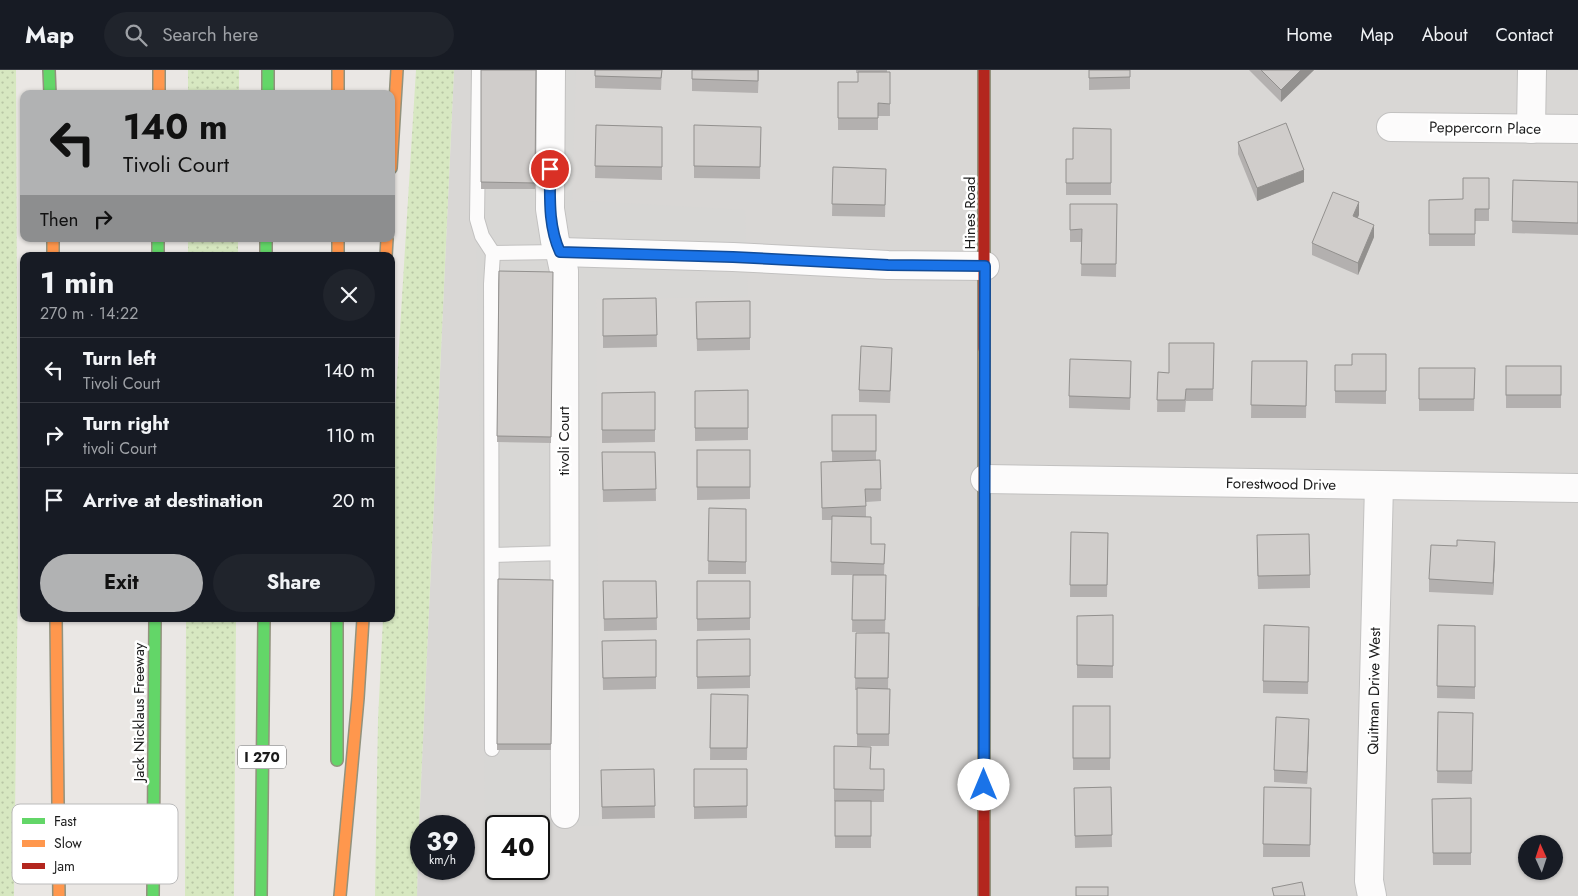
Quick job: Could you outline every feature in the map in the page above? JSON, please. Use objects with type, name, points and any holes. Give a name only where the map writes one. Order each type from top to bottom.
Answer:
[{"type":"main road","points":[[49,70],[50,90]]},
{"type":"main road","points":[[159,70],[159,90]]},
{"type":"main road","points":[[268,70],[268,90]]},
{"type":"main road","points":[[338,70],[338,90]]},
{"type":"main road","points":[[395,103],[397,70]]},
{"type":"main road","name":"Hines Road","points":[[984,70],[984,896]]},
{"type":"main road","points":[[56,622],[58,804]]},
{"type":"main road","points":[[64,804],[65,622]]},
{"type":"main road","name":"Jack Nicklaus Freeway","points":[[154,804],[155,622]]},
{"type":"main road","name":"I 270","points":[[261,896],[264,622]]},
{"type":"main road","points":[[337,622],[337,767]]},
{"type":"main road","points":[[338,896],[358,698],[363,622]]},
{"type":"main road","points":[[337,807],[338,896]]},
{"type":"street","name":"tivoli Court","points":[[551,70],[550,209],[555,241],[560,252],[564,271],[565,814]]},
{"type":"street","points":[[1531,129],[1532,70]]},
{"type":"street","name":"Peppercorn Place","points":[[1391,127],[1578,129]]},
{"type":"street","points":[[560,252],[733,257],[888,265],[985,266]]},
{"type":"street","name":"Forestwood Drive","points":[[985,479],[1578,488]]},
{"type":"street","name":"Quitman Drive West","points":[[1372,896],[1369,881],[1379,485]]},
{"type":"lane","points":[[478,70],[477,219],[482,236],[493,253],[491,284],[492,749]]},
{"type":"lane","points":[[493,253],[560,252]]},
{"type":"lane","points":[[492,555],[564,553]]},
{"type":"shaded area","points":[[454,70],[1578,70],[1578,896],[417,896],[417,880],[475,880],[475,815],[419,815]]},
{"type":"shaded area","points":[[474,70],[576,70],[572,200],[745,210],[748,297],[596,299],[599,826],[550,826],[550,815],[485,815],[485,825]]},
{"type":"green space","points":[[0,70],[16,70],[18,567],[15,804],[12,804],[12,884],[14,884],[14,896],[0,896]]},
{"type":"green space","points":[[188,70],[239,70],[239,90],[188,90]]},
{"type":"green space","points":[[416,70],[454,70],[419,815],[410,815],[410,880],[417,880],[417,896],[375,896],[378,720],[383,622],[395,622],[395,411]]},
{"type":"green space","points":[[188,242],[238,242],[238,252],[188,252]]},
{"type":"green space","points":[[186,622],[236,622],[234,896],[185,896]]},
{"type":"building","points":[[481,70],[536,70],[535,183],[481,182]]},
{"type":"building","points":[[595,70],[662,70],[661,78],[595,76]]},
{"type":"building","points":[[692,70],[758,70],[758,81],[692,79]]},
{"type":"building","points":[[1089,70],[1130,70],[1130,77],[1089,78]]},
{"type":"building","points":[[1261,70],[1301,70],[1281,90]]},
{"type":"building","points":[[858,72],[890,72],[890,104],[878,103],[878,118],[838,118],[838,82],[858,82]]},
{"type":"building","points":[[1286,123],[1304,170],[1257,188],[1238,142]]},
{"type":"building","points":[[596,125],[662,127],[662,167],[595,166]]},
{"type":"building","points":[[694,125],[761,127],[760,167],[694,166]]},
{"type":"building","points":[[1073,128],[1111,129],[1111,183],[1066,183],[1066,159],[1073,159]]},
{"type":"building","points":[[833,167],[886,169],[885,205],[832,204]]},
{"type":"building","points":[[1463,178],[1489,178],[1489,209],[1475,209],[1475,234],[1429,234],[1429,200],[1463,199]]},
{"type":"building","points":[[1513,180],[1578,182],[1578,223],[1512,221]]},
{"type":"building","points":[[1333,192],[1359,202],[1353,216],[1374,225],[1358,263],[1312,243]]},
{"type":"building","points":[[1070,204],[1117,204],[1116,264],[1081,264],[1082,229],[1070,230]]},
{"type":"building","points":[[499,271],[553,272],[551,437],[497,436]]},
{"type":"building","points":[[656,298],[657,335],[603,336],[603,299]]},
{"type":"building","points":[[750,301],[750,338],[697,339],[696,302]]},
{"type":"building","points":[[1169,343],[1214,343],[1213,389],[1186,389],[1185,400],[1157,400],[1158,372],[1169,373]]},
{"type":"building","points":[[861,346],[892,348],[890,391],[859,390]]},
{"type":"building","points":[[1352,354],[1386,354],[1386,391],[1335,391],[1335,365],[1352,365]]},
{"type":"building","points":[[1070,359],[1131,361],[1130,398],[1069,396]]},
{"type":"building","points":[[1252,361],[1307,361],[1306,406],[1251,405]]},
{"type":"building","points":[[1506,366],[1561,366],[1561,395],[1506,395]]},
{"type":"building","points":[[1419,368],[1475,368],[1474,399],[1419,399]]},
{"type":"building","points":[[748,390],[748,428],[695,428],[695,391]]},
{"type":"building","points":[[655,392],[655,430],[602,430],[602,393]]},
{"type":"building","points":[[832,415],[876,415],[876,451],[832,451]]},
{"type":"building","points":[[697,450],[750,450],[750,487],[697,487]]},
{"type":"building","points":[[602,452],[655,452],[656,489],[603,490]]},
{"type":"building","points":[[880,460],[881,489],[865,489],[866,506],[822,508],[821,462]]},
{"type":"building","points":[[709,508],[746,509],[746,562],[708,561]]},
{"type":"building","points":[[832,516],[871,517],[871,544],[885,544],[884,564],[831,562]]},
{"type":"building","points":[[1071,532],[1108,533],[1107,585],[1070,585]]},
{"type":"building","points":[[1309,534],[1310,575],[1258,576],[1257,535]]},
{"type":"building","points":[[1457,540],[1495,542],[1493,583],[1429,579],[1431,545],[1457,546]]},
{"type":"building","points":[[853,575],[886,575],[885,620],[852,620]]},
{"type":"building","points":[[498,579],[553,580],[551,744],[497,744]]},
{"type":"building","points":[[603,581],[656,581],[657,618],[604,619]]},
{"type":"building","points":[[697,581],[750,581],[750,618],[697,619]]},
{"type":"building","points":[[1113,615],[1113,666],[1077,665],[1077,616]]},
{"type":"building","points":[[1264,625],[1309,627],[1308,682],[1263,681]]},
{"type":"building","points":[[1438,625],[1475,626],[1475,687],[1437,686]]},
{"type":"building","points":[[856,633],[889,633],[888,678],[855,678]]},
{"type":"building","points":[[750,639],[750,676],[697,677],[697,640]]},
{"type":"building","points":[[656,640],[656,677],[603,678],[602,641]]},
{"type":"building","points":[[857,688],[890,689],[889,734],[857,734]]},
{"type":"building","points":[[711,694],[748,695],[747,748],[710,748]]},
{"type":"building","points":[[1073,706],[1110,706],[1110,758],[1073,758]]},
{"type":"building","points":[[1438,712],[1473,713],[1472,771],[1437,771]]},
{"type":"building","points":[[1276,717],[1309,719],[1307,772],[1274,770]]},
{"type":"building","points":[[834,746],[871,747],[870,769],[884,769],[884,790],[834,789]]},
{"type":"building","points":[[654,769],[655,806],[602,807],[601,770]]},
{"type":"building","points":[[694,769],[747,769],[747,806],[694,807]]},
{"type":"building","points":[[1111,787],[1112,835],[1075,836],[1074,788]]},
{"type":"building","points":[[1264,787],[1311,788],[1310,845],[1263,844]]},
{"type":"building","points":[[1471,798],[1471,853],[1433,853],[1432,799]]},
{"type":"building","points":[[835,801],[871,801],[871,836],[835,836]]},
{"type":"building","points":[[1302,882],[1305,896],[1274,896],[1272,888]]},
{"type":"building","points":[[1076,887],[1108,887],[1108,896],[1076,896]]},
{"type":"traffic: fast","points":[[49,70],[50,90]]},
{"type":"traffic: fast","points":[[268,70],[268,90]]},
{"type":"traffic: fast","points":[[158,242],[158,252]]},
{"type":"traffic: fast","points":[[266,242],[266,252]]},
{"type":"traffic: fast","points":[[154,804],[155,622]]},
{"type":"traffic: fast","points":[[261,896],[264,622]]},
{"type":"traffic: fast","points":[[337,622],[337,760]]},
{"type":"traffic: fast","points":[[153,884],[153,896]]},
{"type":"traffic: slow","points":[[159,70],[159,90]]},
{"type":"traffic: slow","points":[[338,70],[338,90]]},
{"type":"traffic: slow","points":[[395,103],[397,70]]},
{"type":"traffic: slow","points":[[53,242],[53,252]]},
{"type":"traffic: slow","points":[[338,242],[338,252]]},
{"type":"traffic: slow","points":[[386,252],[387,242]]},
{"type":"traffic: slow","points":[[984,349],[984,608]]},
{"type":"traffic: slow","points":[[56,622],[58,804]]},
{"type":"traffic: slow","points":[[340,896],[358,698],[363,622]]},
{"type":"traffic: slow","points":[[59,884],[59,896]]},
{"type":"traffic: jam","points":[[984,70],[984,349]]},
{"type":"traffic: jam","points":[[984,608],[984,896]]},
{"type":"route","points":[[550,169],[550,209],[555,241],[560,252],[577,254],[733,257],[888,265],[985,266],[984,785]]}]
